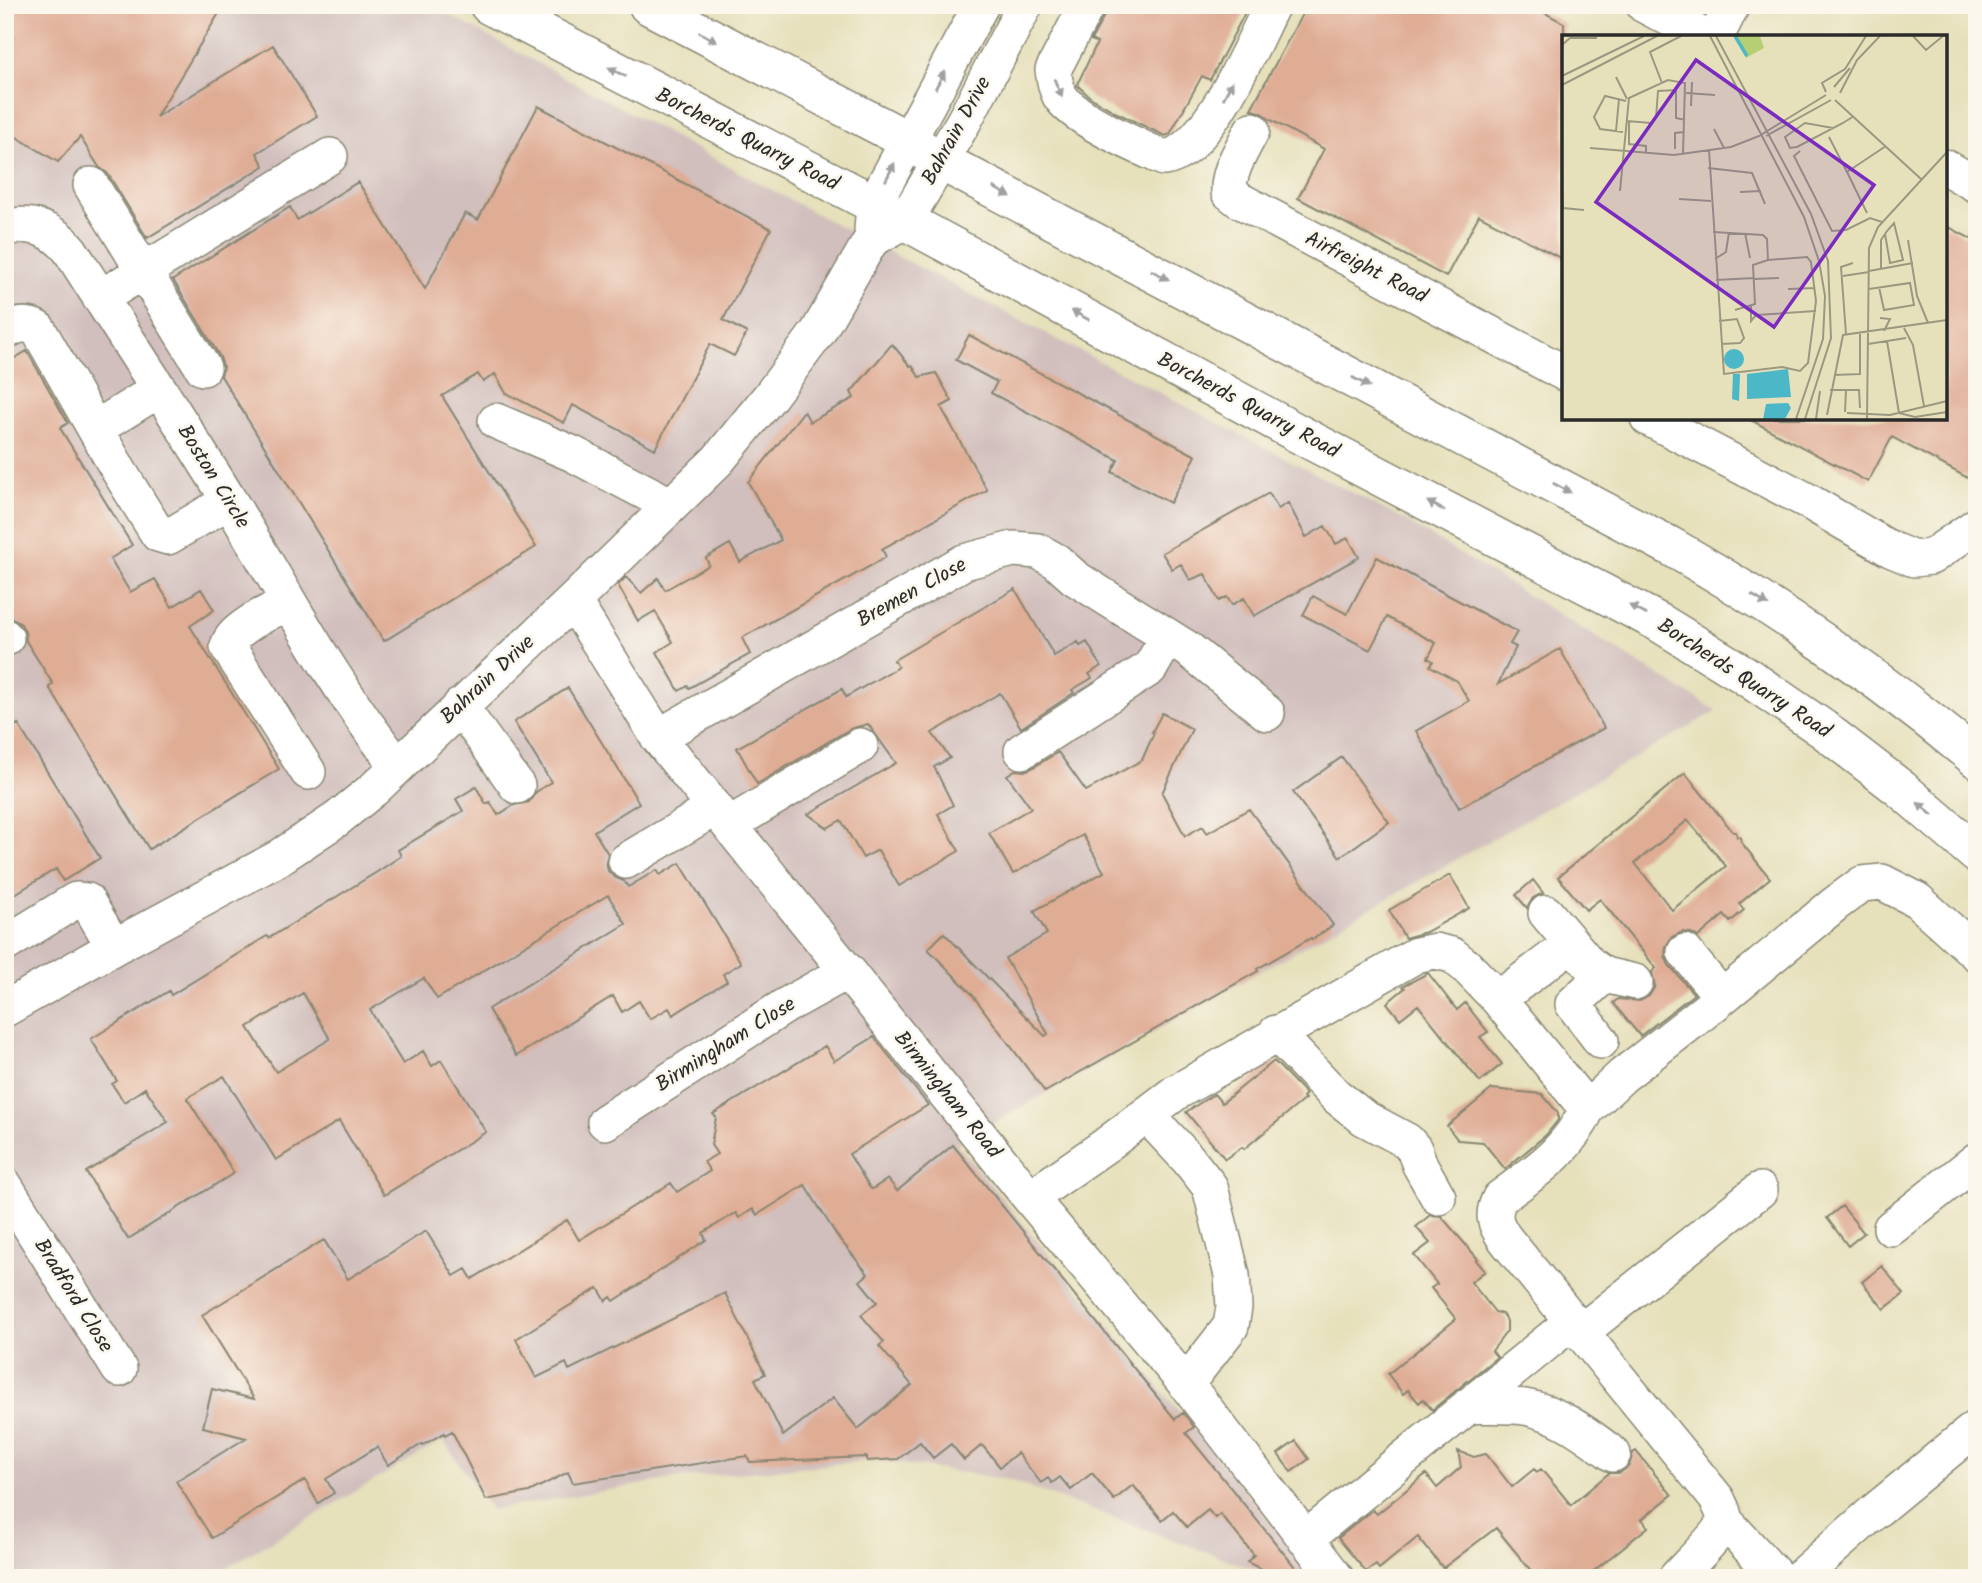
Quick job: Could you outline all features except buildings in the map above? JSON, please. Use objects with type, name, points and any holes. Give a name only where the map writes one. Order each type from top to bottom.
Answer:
[{"type":"main road","name":"Borcherds Quarry Road","points":[[489,5],[884,222],[1603,591],[1770,692],[1841,742],[1977,854]]},
{"type":"main road","points":[[648,5],[907,140],[941,161],[1699,563],[1835,649],[1977,759]]},
{"type":"lane","name":"Bahrain Drive","points":[[884,222],[907,140],[981,5]]},
{"type":"lane","name":"Bahrain Drive","points":[[5,1009],[276,859],[337,819],[573,601],[718,460],[818,332],[884,222],[941,161],[1025,5]]},
{"type":"lane","points":[[1087,5],[1053,69],[1060,96],[1070,107],[1119,137],[1164,158],[1178,154],[1213,118],[1272,5]]},
{"type":"lane","points":[[1644,5],[1701,35]]},
{"type":"lane","points":[[1717,35],[1732,5]]},
{"type":"lane","name":"Airfreight Road","points":[[1252,130],[1232,169],[1228,184],[1229,192],[1239,200],[1562,372]]},
{"type":"lane","points":[[100,298],[330,156]]},
{"type":"lane","points":[[1947,168],[1977,185]]},
{"type":"lane","points":[[90,185],[203,368]]},
{"type":"lane","name":"Boston Circle","points":[[5,229],[26,225],[43,228],[61,239],[229,501],[367,727],[398,765]]},
{"type":"lane","points":[[5,332],[14,326],[27,325],[38,329],[158,534],[168,537],[229,501]]},
{"type":"lane","points":[[95,429],[158,390]]},
{"type":"lane","points":[[1652,420],[1913,559],[1931,556],[1977,525]]},
{"type":"lane","points":[[496,421],[573,454],[670,506]]},
{"type":"lane","name":"Bremen Close","points":[[658,737],[964,562],[1013,549],[1038,551],[1056,561],[1075,578],[1188,649],[1267,713]]},
{"type":"lane","name":"Birmingham Road","points":[[573,601],[658,737],[1030,1198],[1186,1384],[1336,1578]]},
{"type":"lane","points":[[289,602],[238,631],[228,642],[228,647],[308,772]]},
{"type":"lane","points":[[1022,751],[1150,668],[1168,636]]},
{"type":"lane","points":[[460,706],[517,786]]},
{"type":"lane","points":[[626,861],[860,746]]},
{"type":"lane","points":[[1676,1578],[1704,1564],[1724,1520],[1723,1511],[1717,1500],[1498,1229],[1494,1214],[1500,1198],[1559,1152],[1578,1129],[1587,1109],[1622,1076],[1862,884],[1873,882],[1892,885],[1917,900],[1977,954]]},
{"type":"lane","points":[[5,944],[76,900],[82,899],[87,901],[114,947]]},
{"type":"lane","points":[[1546,913],[1590,965],[1619,978],[1563,992],[1601,1041]]},
{"type":"lane","points":[[1498,999],[1571,944]]},
{"type":"lane","points":[[1030,1198],[1175,1093],[1276,1033],[1424,952],[1435,951],[1452,955],[1468,967],[1498,999],[1587,1109]]},
{"type":"lane","points":[[1685,952],[1722,998]]},
{"type":"lane","name":"Birmingham Close","points":[[605,1122],[785,1006],[848,971]]},
{"type":"lane","points":[[1276,1033],[1336,1096],[1364,1118],[1407,1141],[1414,1149],[1438,1196]]},
{"type":"lane","points":[[1147,1115],[1210,1187],[1233,1275],[1234,1307],[1231,1326],[1186,1384]]},
{"type":"lane","points":[[1892,1228],[1977,1160]]},
{"type":"lane","name":"Bradford Close","points":[[5,1186],[119,1369]]},
{"type":"lane","points":[[1305,1539],[1469,1405],[1760,1190]]},
{"type":"lane","points":[[1469,1405],[1523,1407],[1540,1411],[1574,1426],[1613,1454]]},
{"type":"lane","points":[[1800,1578],[1875,1511],[1977,1427]]},
{"type":"lane","points":[[1724,1520],[1777,1578]]},
{"type":"shaded area","points":[[5,5],[431,5],[807,209],[1406,521],[1717,711],[957,1144],[1317,1578],[1278,1578],[1010,1480],[876,1460],[673,1479],[491,1510],[443,1440],[219,1572],[201,1578],[5,1578]]}]
